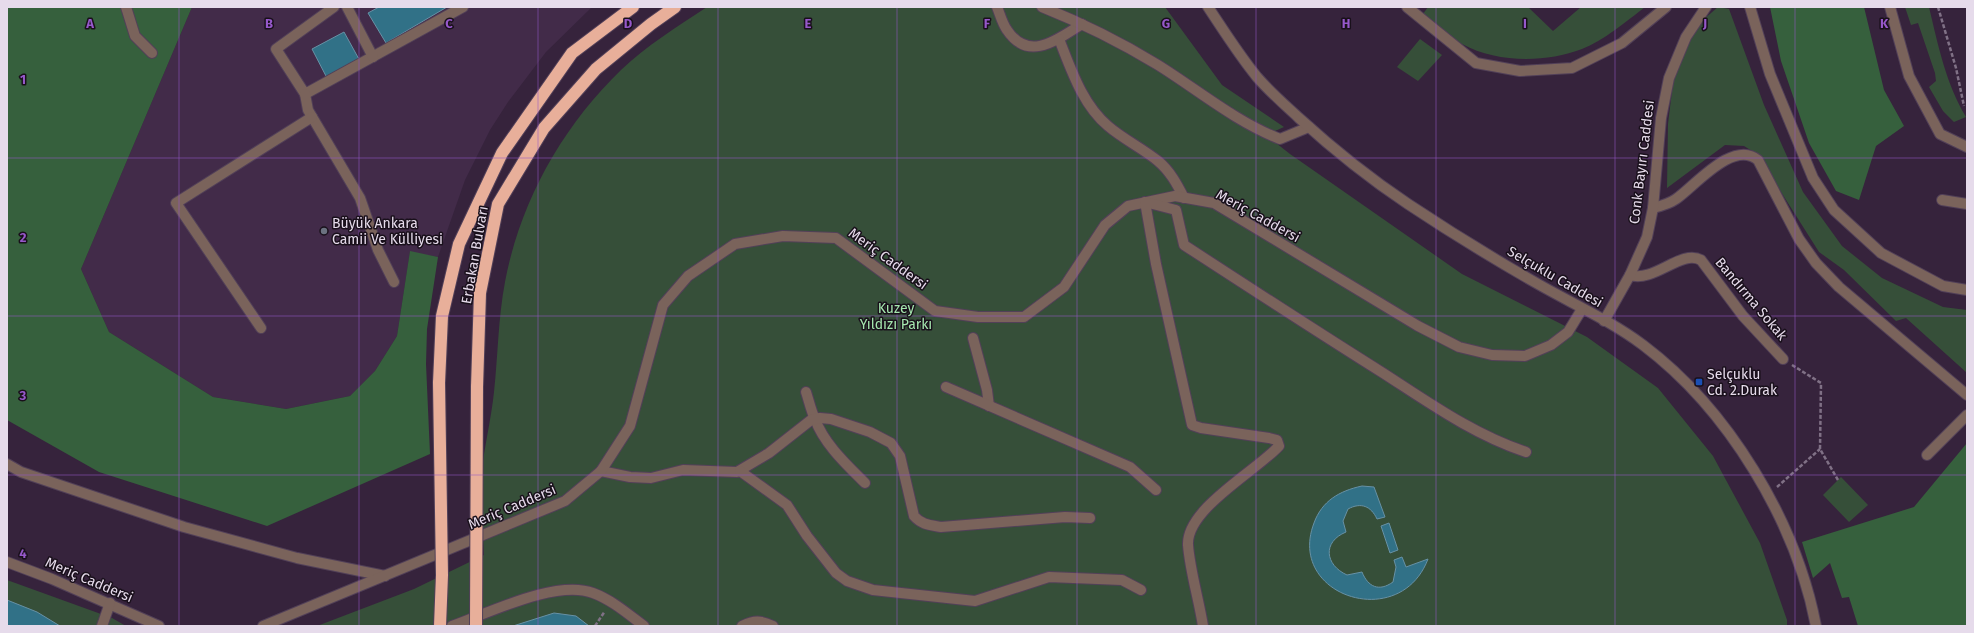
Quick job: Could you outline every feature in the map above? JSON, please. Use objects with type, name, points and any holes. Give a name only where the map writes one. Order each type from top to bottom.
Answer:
[{"type":"highway","name":"Erbakan Bulvarı","points":[[440,626],[442,575],[439,383],[442,316],[459,244],[502,153],[572,53],[633,7]]},
{"type":"highway","name":"Erbakan Bulvarı","points":[[476,626],[477,387],[480,293],[498,204],[544,128],[596,68],[651,24],[675,7]]},
{"type":"street","points":[[126,7],[135,36],[152,53]]},
{"type":"street","points":[[334,7],[276,49],[305,94],[308,110],[312,118],[360,198],[378,250],[394,282]]},
{"type":"street","points":[[347,7],[373,57]]},
{"type":"street","points":[[305,94],[463,7]]},
{"type":"street","points":[[997,7],[1006,29],[1016,41],[1027,46],[1044,46],[1059,39],[1082,24]]},
{"type":"street","name":"Selçuklu Caddesi","points":[[1208,7],[1258,78],[1309,127],[1356,167],[1408,204],[1519,273],[1604,321],[1641,344],[1692,388],[1730,435],[1768,495],[1795,556],[1808,595],[1816,626]]},
{"type":"street","points":[[1407,7],[1476,63],[1520,71],[1572,68],[1622,43],[1666,7]]},
{"type":"street","name":"Conk Bayırı Caddesi","points":[[1604,321],[1630,275],[1647,237],[1653,208],[1661,118],[1669,78],[1686,37],[1706,7]]},
{"type":"street","points":[[1750,7],[1770,74],[1813,178],[1834,210],[1881,254],[1943,286],[1967,290]]},
{"type":"street","points":[[1890,7],[1909,76],[1940,134],[1967,148]]},
{"type":"street","points":[[1045,8],[1082,24],[1157,65],[1256,130],[1280,139],[1309,127]]},
{"type":"street","points":[[1059,39],[1074,76],[1087,101],[1107,125],[1158,161],[1173,177],[1184,198]]},
{"type":"street","points":[[261,328],[176,203],[312,118]]},
{"type":"street","points":[[1653,208],[1675,200],[1725,159],[1738,155],[1754,157],[1758,160],[1799,239],[1816,263],[1839,287],[1967,395]]},
{"type":"street","name":"Meriç Caddersi","points":[[263,626],[565,501],[600,470],[630,426],[663,305],[688,276],[735,244],[783,236],[836,238],[935,311],[978,317],[1024,317],[1064,287],[1105,225],[1128,206],[1175,196],[1214,203],[1418,326],[1459,347],[1492,355],[1525,356],[1551,345],[1568,332],[1582,309]]},
{"type":"street","points":[[1942,200],[1967,204]]},
{"type":"street","points":[[1203,626],[1188,544],[1192,526],[1219,494],[1268,458],[1278,446],[1277,440],[1269,438],[1201,428],[1192,425],[1156,264],[1145,202],[1176,210],[1184,245],[1269,301],[1431,403],[1501,444],[1526,452]]},
{"type":"street","name":"Bandırma Sokak","points":[[1630,275],[1646,276],[1687,259],[1697,258],[1701,260],[1742,316],[1783,359]]},
{"type":"street","points":[[973,338],[987,390],[989,406]]},
{"type":"street","points":[[946,387],[1130,467],[1156,490]]},
{"type":"street","points":[[806,392],[815,419],[821,431],[843,461],[865,483]]},
{"type":"street","points":[[1927,455],[1967,415]]},
{"type":"street","points":[[600,470],[630,477],[651,478],[683,470],[737,472],[815,419],[831,419],[870,432],[891,443],[900,456],[914,516],[919,521],[927,525],[941,527],[1066,517],[1090,518]]},
{"type":"street","points":[[7,464],[21,472],[184,527],[297,558],[385,576]]},
{"type":"street","points":[[740,471],[787,505],[807,536],[836,573],[847,581],[873,590],[975,601],[1049,577],[1122,580],[1141,590]]},
{"type":"street","name":"Meriç Caddersi","points":[[7,562],[110,603],[159,626]]},
{"type":"street","points":[[452,626],[532,595],[572,588],[593,592],[611,602],[644,626]]},
{"type":"street","points":[[102,626],[110,603]]},
{"type":"street","points":[[742,626],[753,620],[765,622],[773,626]]},
{"type":"path","points":[[1938,7],[1956,68],[1964,106]]},
{"type":"path","points":[[1783,359],[1821,383],[1820,449],[1838,480]]},
{"type":"path","points":[[1768,495],[1820,449]]},
{"type":"path","points":[[596,626],[611,602]]},
{"type":"shaded area","points":[[192,7],[592,7],[546,52],[508,102],[490,130],[465,180],[438,257],[410,252],[397,336],[375,371],[350,396],[286,409],[213,397],[109,332],[81,269]]},
{"type":"green space","points":[[7,7],[192,7],[81,269],[109,332],[213,397],[286,409],[350,396],[375,371],[397,336],[410,251],[438,257],[427,329],[426,364],[430,454],[267,526],[99,472],[7,420]]},
{"type":"green space","name":"Kuzey Yıldızı Parkı","points":[[707,7],[1165,7],[1222,85],[1284,127],[1266,135],[1290,154],[1462,274],[1587,337],[1658,388],[1713,456],[1760,543],[1787,620],[1787,626],[317,626],[414,589],[484,555],[481,476],[494,392],[499,324],[505,282],[521,223],[546,167],[580,116],[600,92],[621,70],[641,53]]},
{"type":"green space","points":[[1428,7],[1528,7],[1553,31],[1581,7],[1645,7],[1606,36],[1582,49],[1553,57],[1521,59],[1490,55],[1462,44],[1447,34],[1423,14]]},
{"type":"green space","points":[[1718,7],[1729,9],[1764,105],[1803,192],[1842,246],[1882,278],[1943,307],[1967,310],[1967,373],[1906,318],[1896,321],[1844,270],[1819,252],[1757,154],[1744,146],[1725,145],[1667,188],[1668,124],[1675,66],[1696,26]]},
{"type":"green space","points":[[1770,7],[1864,7],[1884,90],[1904,126],[1876,146],[1859,200],[1836,191],[1809,143],[1781,61]]},
{"type":"green space","points":[[1905,7],[1929,7],[1939,50],[1948,78],[1966,117],[1954,122],[1943,111],[1929,87],[1936,81],[1935,73],[1918,23],[1911,25]]},
{"type":"green space","points":[[1420,39],[1442,55],[1418,81],[1397,67]]},
{"type":"green space","points":[[1967,443],[1967,626],[1858,626],[1849,597],[1842,598],[1830,563],[1813,578],[1802,542],[1914,507]]},
{"type":"green space","points":[[1841,477],[1868,505],[1849,522],[1823,495]]},
{"type":"green space","points":[[7,580],[112,618],[126,626],[7,626]]},
{"type":"water","points":[[379,7],[447,7],[386,43],[368,13]]},
{"type":"water","points":[[344,32],[360,61],[327,78],[312,49]]},
{"type":"water","points":[[1362,486],[1374,487],[1385,517],[1377,519],[1372,511],[1365,506],[1357,506],[1348,509],[1343,521],[1346,532],[1338,536],[1333,542],[1330,547],[1329,554],[1334,565],[1340,571],[1347,575],[1362,572],[1367,581],[1374,586],[1379,587],[1383,587],[1393,582],[1396,567],[1394,560],[1402,557],[1406,567],[1428,559],[1414,582],[1394,595],[1372,599],[1350,596],[1330,586],[1316,570],[1310,549],[1314,523],[1317,515],[1332,498],[1346,491]]},
{"type":"water","points":[[1389,523],[1398,550],[1390,553],[1381,526]]},
{"type":"water","points":[[7,600],[37,612],[60,626],[7,626]]},
{"type":"water","points":[[554,613],[576,616],[589,626],[513,626]]},
{"type":"place","name":"Büyük Ankara Camii Ve Külliyesi","points":[[324,231]]},
{"type":"place","name":"Selçuklu Cd. 2.Durak","points":[[1699,382]]}]
